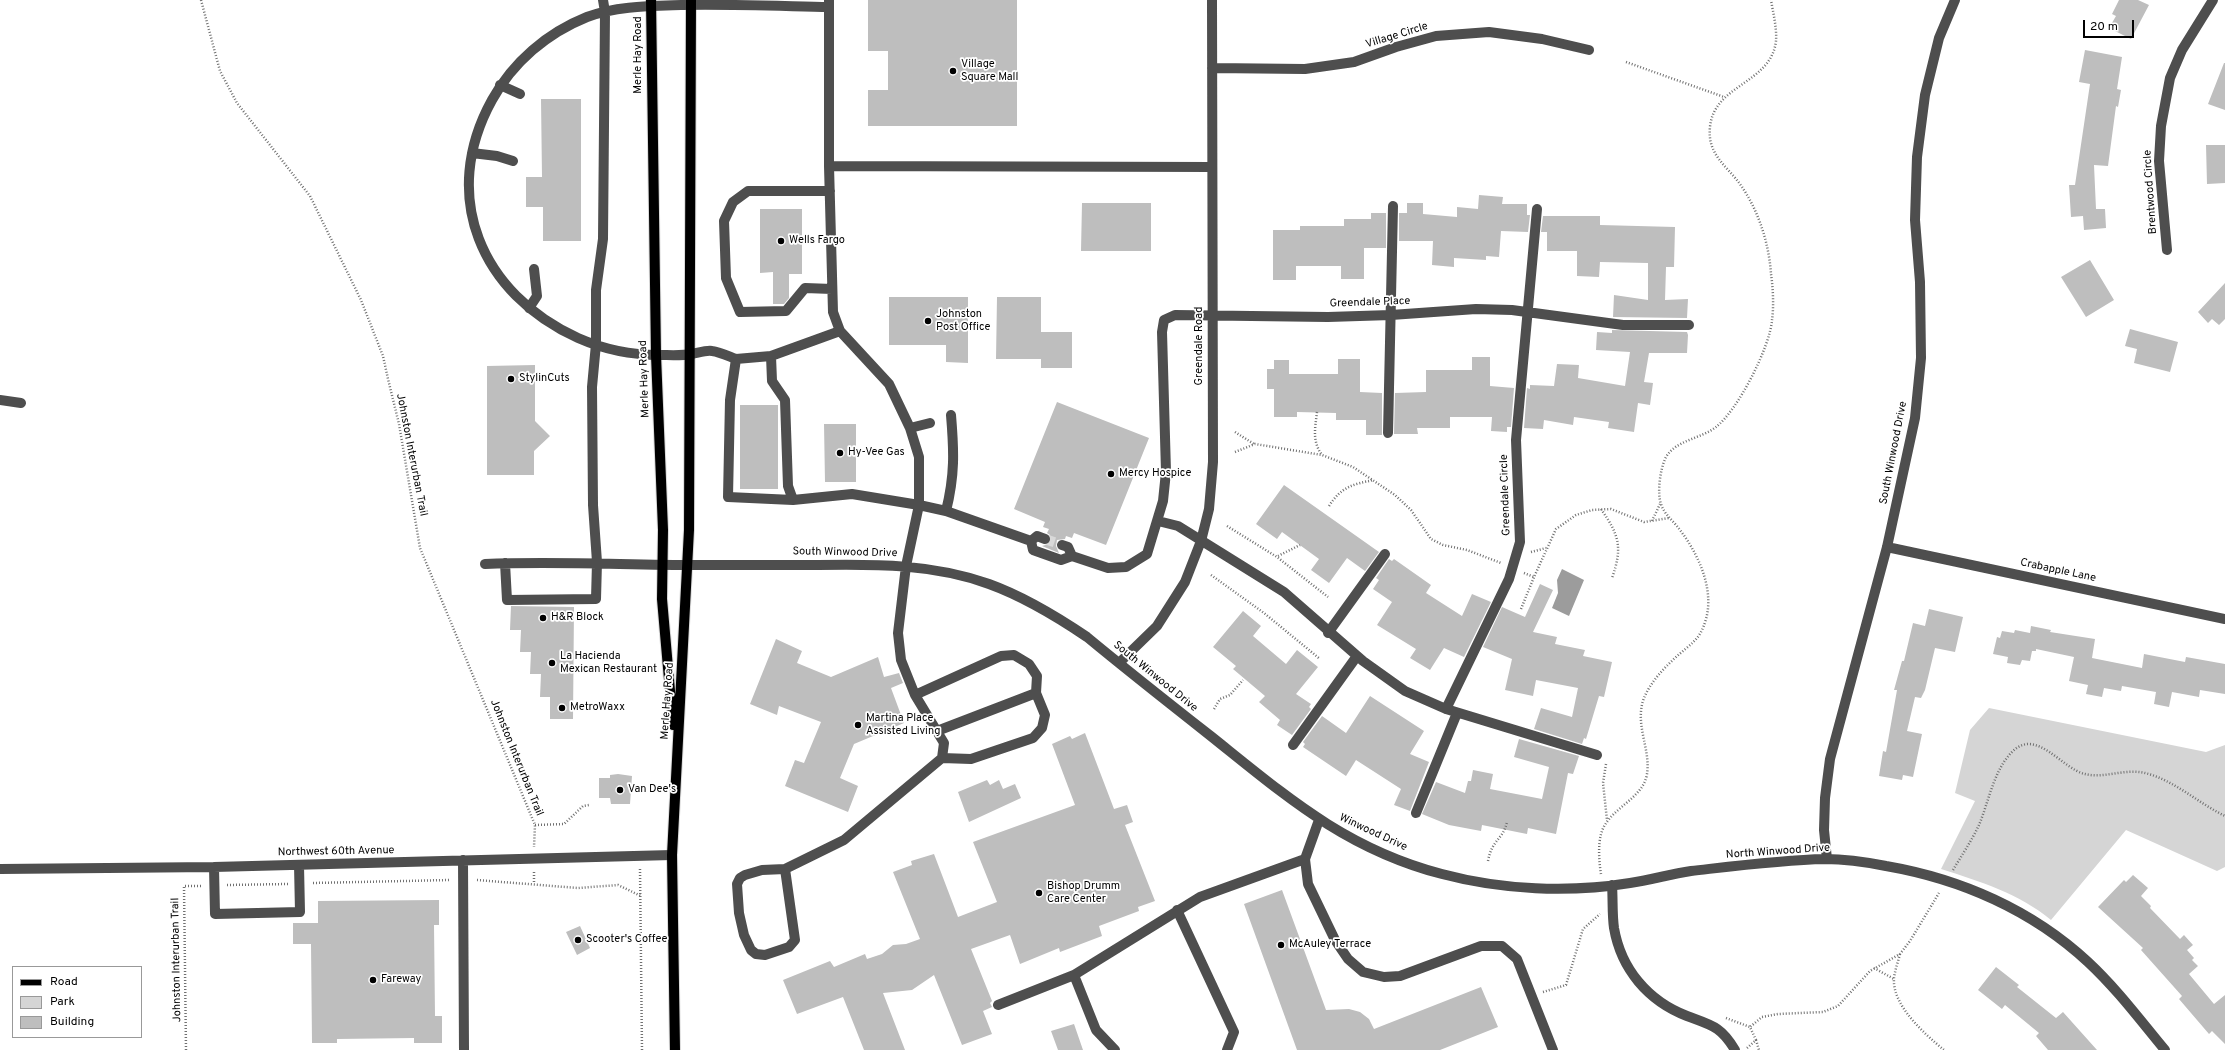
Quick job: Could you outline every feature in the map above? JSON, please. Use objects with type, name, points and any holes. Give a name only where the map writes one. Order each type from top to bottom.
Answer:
[{"type":"main road","name":"Merle Hay Road","points":[[651,3],[656,355],[662,599],[676,757]]},
{"type":"main road","name":"Merle Hay Road","points":[[675,1050],[672,855],[676,757],[688,565],[691,3]]},
{"type":"street","points":[[505,563],[506,600],[596,599],[597,562],[594,525],[592,387],[596,344],[596,290],[603,239],[605,12],[603,0]]},
{"type":"street","name":"Greendale Road","points":[[1119,663],[1156,626],[1185,582],[1201,541],[1209,509],[1213,462],[1212,0]]},
{"type":"street","name":"South Winwood Drive","points":[[1827,859],[1824,830],[1825,798],[1830,759],[1887,547],[1915,418],[1921,358],[1920,282],[1915,220],[1917,157],[1925,95],[1939,38],[1955,0]]},
{"type":"street","name":"Brentwood Circle","points":[[2167,250],[2159,161],[2161,126],[2168,85],[2182,50],[2213,0]]},
{"type":"street","points":[[840,331],[771,356],[736,359],[711,351],[690,355],[656,355],[623,352],[579,338],[539,316],[517,298],[496,271],[480,241],[474,225],[469,191],[472,153],[480,122],[500,85],[522,58],[552,35],[587,18],[605,12],[651,3],[829,4],[829,166],[833,312],[840,331],[889,384],[910,428],[919,457],[919,505],[906,566],[898,633],[901,660],[915,695],[944,743],[942,758]]},
{"type":"street","name":"Village Circle","points":[[1212,68],[1305,69],[1354,62],[1396,47],[1436,36],[1489,32],[1542,39],[1589,50]]},
{"type":"street","points":[[500,85],[520,94]]},
{"type":"street","points":[[472,153],[498,156],[513,161]]},
{"type":"street","points":[[829,166],[1212,167]]},
{"type":"street","points":[[830,191],[748,191],[733,202],[724,221],[724,236],[726,278],[740,312],[786,312],[805,288],[832,289]]},
{"type":"street","points":[[1388,433],[1389,340],[1392,315],[1392,206]]},
{"type":"street","points":[[1528,313],[1537,209]]},
{"type":"street","points":[[529,308],[537,296],[534,269]]},
{"type":"street","name":"Greendale Place","points":[[1158,521],[1163,501],[1166,472],[1162,332],[1164,320],[1176,315],[1328,317],[1392,315],[1476,309],[1528,313],[1623,325],[1689,325]]},
{"type":"street","name":"Greendale Circle","points":[[1446,709],[1513,568],[1520,542],[1516,440],[1528,313]]},
{"type":"street","points":[[771,356],[772,381],[785,400],[788,486],[792,500]]},
{"type":"street","points":[[736,359],[730,400],[728,497],[792,500],[852,494],[946,511],[1031,542]]},
{"type":"street","points":[[0,400],[21,403]]},
{"type":"street","points":[[946,511],[953,484],[954,464],[951,415]]},
{"type":"street","points":[[910,428],[930,423]]},
{"type":"street","points":[[1031,542],[1033,550],[1061,560],[1072,556],[1108,568],[1126,567],[1147,554],[1158,521],[1178,526],[1284,592],[1328,633],[1405,691],[1457,713],[1597,756]]},
{"type":"street","points":[[1031,542],[1037,536],[1045,539]]},
{"type":"street","points":[[1062,545],[1068,547],[1072,556]]},
{"type":"street","name":"Crabapple Lane","points":[[1887,547],[2225,619]]},
{"type":"street","points":[[1328,633],[1385,554]]},
{"type":"street","name":"South Winwood Drive","points":[[486,564],[597,562],[662,565],[880,564],[906,566],[954,574],[989,584],[1023,598],[1056,616],[1119,663],[1197,725]]},
{"type":"street","points":[[785,869],[795,940],[789,947],[765,955],[756,954],[751,950],[744,935],[739,913],[737,884],[740,878],[762,870],[785,869],[844,840],[942,758],[971,759],[1033,738],[1042,728],[1045,715],[1036,693],[1037,676],[1029,664],[1014,655],[1001,656],[915,695]]},
{"type":"street","points":[[1293,745],[1357,656]]},
{"type":"street","points":[[937,731],[1036,693]]},
{"type":"street","points":[[1416,813],[1457,713]]},
{"type":"street","name":"Winwood Drive","points":[[1197,725],[1278,791],[1319,820],[1355,841],[1390,857],[1442,874],[1486,884],[1532,888],[1569,889]]},
{"type":"street","points":[[1319,820],[1305,859],[1308,884],[1335,940],[1348,959],[1363,972],[1384,977],[1400,976],[1481,946],[1502,946],[1517,958],[1553,1050]]},
{"type":"street","name":"Northwest 60th Avenue","points":[[0,869],[214,867],[672,855]]},
{"type":"street","points":[[998,1005],[1074,975],[1200,897],[1305,859]]},
{"type":"street","name":"North Winwood Drive","points":[[1569,889],[1607,885],[1688,872],[1827,859],[1866,862],[1911,870],[1947,880],[1991,897],[2023,914],[2058,938],[2087,961],[2116,989],[2165,1050]]},
{"type":"street","points":[[463,860],[464,1050]]},
{"type":"street","points":[[214,867],[215,914],[300,912],[299,865]]},
{"type":"street","points":[[1607,885],[1619,948],[1634,978],[1657,1001],[1686,1016],[1710,1024],[1728,1037],[1736,1050]]},
{"type":"street","points":[[1177,910],[1234,1032],[1227,1050]]},
{"type":"street","points":[[1074,975],[1096,1030],[1115,1050]]},
{"type":"path","name":"Johnston Interurban Trail","points":[[186,1050],[186,940],[183,913],[184,886],[463,880],[534,884],[535,825],[420,548],[399,424],[383,356],[361,300],[310,196],[237,103],[223,78],[201,0]]},
{"type":"path","points":[[1607,885],[1600,866],[1601,834],[1607,820],[1642,788],[1647,774],[1640,717],[1644,699],[1656,679],[1675,658],[1698,640],[1706,618],[1708,600],[1704,575],[1693,548],[1669,518],[1661,504],[1659,496],[1662,472],[1666,457],[1677,446],[1716,428],[1736,405],[1768,344],[1772,320],[1772,274],[1766,240],[1757,215],[1743,188],[1720,162],[1711,146],[1710,124],[1724,97],[1762,71],[1770,60],[1776,40],[1771,0]]},
{"type":"path","points":[[1626,62],[1724,97]]},
{"type":"path","points":[[1317,412],[1314,436],[1316,447],[1322,455]]},
{"type":"path","points":[[1235,432],[1255,444],[1322,455],[1353,467],[1396,496],[1411,510],[1431,539],[1443,545],[1473,552],[1534,576]]},
{"type":"path","points":[[1235,452],[1255,444]]},
{"type":"path","points":[[1329,506],[1336,494],[1356,483],[1374,480]]},
{"type":"path","points":[[1652,521],[1661,504]]},
{"type":"path","points":[[1521,609],[1534,576],[1556,529],[1576,515],[1601,509],[1611,509],[1644,522],[1669,518]]},
{"type":"path","points":[[1601,509],[1613,526],[1618,540],[1619,552],[1612,578]]},
{"type":"path","points":[[1227,526],[1277,557],[1328,597]]},
{"type":"path","points":[[1277,557],[1288,553],[1300,545]]},
{"type":"path","points":[[1211,574],[1264,613],[1320,659]]},
{"type":"path","points":[[1214,709],[1220,699],[1230,695],[1243,680]]},
{"type":"path","points":[[1944,1050],[1922,1033],[1913,1022],[1899,998],[1894,979],[1900,954],[1910,941],[1978,827],[2004,761],[2014,750],[2026,744],[2044,748],[2067,766],[2084,774],[2132,771],[2145,773],[2166,780],[2199,803],[2225,816]]},
{"type":"path","points":[[1597,756],[1607,764],[1603,784],[1607,820]]},
{"type":"path","points":[[535,825],[564,824],[583,806],[589,805]]},
{"type":"path","points":[[1488,861],[1492,846],[1505,832],[1507,822]]},
{"type":"path","points":[[640,856],[642,1050]]},
{"type":"path","points":[[534,884],[578,888],[618,885],[641,896]]},
{"type":"path","points":[[1531,995],[1566,985],[1584,929],[1604,911],[1613,911]]},
{"type":"path","points":[[1750,1027],[1762,1017],[1778,1014],[1823,1012],[1838,1006],[1874,968],[1900,954]]},
{"type":"path","points":[[1874,968],[1894,979]]},
{"type":"path","points":[[1723,1017],[1750,1027],[1759,1050]]},
{"type":"path","points":[[1745,1050],[1756,1040]]},
{"type":"green space","points":[[1989,708],[2206,752],[2225,745],[2225,867],[2217,871],[2126,830],[2051,920],[2026,903],[1999,889],[1941,869],[1975,801],[1955,793],[1970,730]]},
{"type":"shaded area","points":[[1562,569],[1584,580],[1569,616],[1552,608],[1558,593],[1557,580]]},
{"type":"building","name":"Village Square Mall","points":[[868,0],[1017,0],[1017,126],[868,126],[868,90],[888,90],[888,51],[868,51]]},
{"type":"building","points":[[2119,0],[2138,0],[2149,5],[2131,39],[2109,28],[2116,16],[2112,14]]},
{"type":"building","points":[[2085,50],[2122,57],[2117,89],[2121,90],[2118,107],[2116,106],[2108,166],[2094,165],[2096,209],[2105,209],[2106,228],[2084,230],[2083,216],[2071,217],[2069,185],[2075,185],[2090,84],[2079,82]]},
{"type":"building","points":[[2225,63],[2225,110],[2208,104]]},
{"type":"building","points":[[541,99],[581,99],[581,241],[543,241],[543,207],[526,207],[526,177],[542,177]]},
{"type":"building","points":[[2206,145],[2225,145],[2225,183],[2207,184]]},
{"type":"building","points":[[1479,195],[1503,197],[1502,204],[1527,204],[1527,215],[1530,215],[1528,232],[1501,231],[1499,257],[1486,256],[1486,260],[1454,258],[1454,267],[1432,265],[1433,241],[1399,241],[1399,213],[1407,213],[1407,203],[1423,203],[1423,214],[1457,217],[1457,207],[1478,209]]},
{"type":"building","points":[[1082,203],[1151,203],[1151,251],[1081,251]]},
{"type":"building","name":"Wells Fargo","points":[[760,209],[802,209],[802,274],[789,274],[789,298],[784,304],[773,304],[773,272],[760,273]]},
{"type":"building","points":[[1371,213],[1386,213],[1386,248],[1364,248],[1364,279],[1341,279],[1341,266],[1296,266],[1296,280],[1273,280],[1273,230],[1300,230],[1300,226],[1344,226],[1344,219],[1371,219]]},
{"type":"building","points":[[1543,216],[1600,216],[1600,225],[1675,227],[1674,267],[1666,267],[1665,300],[1688,299],[1687,318],[1613,317],[1614,295],[1648,300],[1648,263],[1600,262],[1599,277],[1577,276],[1577,251],[1547,251],[1547,232],[1541,232]]},
{"type":"building","points":[[2090,260],[2114,300],[2086,317],[2061,277]]},
{"type":"building","points":[[2225,283],[2225,319],[2219,325],[2212,319],[2208,323],[2198,312]]},
{"type":"building","name":"Johnston Post Office","points":[[889,297],[968,297],[968,363],[946,362],[946,345],[889,345]]},
{"type":"building","points":[[997,297],[1041,297],[1041,332],[1072,332],[1072,368],[1041,368],[1041,359],[996,359]]},
{"type":"building","points":[[2130,329],[2178,342],[2170,372],[2134,363],[2137,349],[2125,346]]},
{"type":"building","points":[[1612,330],[1687,332],[1688,335],[1687,353],[1649,353],[1644,382],[1653,383],[1650,405],[1638,403],[1634,432],[1608,428],[1609,422],[1574,417],[1573,425],[1544,420],[1543,429],[1524,428],[1527,388],[1530,389],[1530,385],[1554,386],[1557,364],[1579,365],[1578,378],[1625,386],[1630,352],[1596,350],[1597,332],[1612,333]]},
{"type":"building","points":[[1472,357],[1490,357],[1490,386],[1514,388],[1511,427],[1507,427],[1507,432],[1491,431],[1492,417],[1450,417],[1450,428],[1417,428],[1418,434],[1394,434],[1395,393],[1426,392],[1426,370],[1472,370]]},
{"type":"building","points":[[1338,359],[1360,359],[1360,392],[1382,393],[1382,435],[1366,435],[1366,420],[1336,420],[1336,413],[1297,412],[1297,417],[1274,417],[1274,389],[1267,389],[1267,369],[1274,369],[1274,360],[1289,360],[1289,374],[1338,374]]},
{"type":"building","points":[[535,365],[535,421],[550,436],[534,451],[534,475],[487,475],[487,366]]},
{"type":"building","name":"Mercy Hospice","points":[[1057,402],[1149,438],[1106,545],[1074,533],[1072,538],[1066,536],[1065,539],[1057,540],[1056,546],[1059,553],[1042,546],[1049,544],[1051,541],[1050,535],[1047,533],[1049,529],[1043,527],[1045,522],[1014,509]]},
{"type":"building","points":[[740,405],[778,405],[778,489],[740,489]]},
{"type":"building","name":"Hy-Vee Gas","points":[[824,424],[856,424],[856,482],[825,482]]},
{"type":"building","points":[[1284,485],[1379,552],[1365,571],[1347,558],[1329,583],[1311,570],[1319,559],[1282,532],[1277,539],[1256,524]]},
{"type":"building","points":[[1389,559],[1392,561],[1394,559],[1431,585],[1426,593],[1462,616],[1472,594],[1491,602],[1464,657],[1444,648],[1430,670],[1410,658],[1416,649],[1377,625],[1392,602],[1373,589],[1379,580],[1376,578]]},
{"type":"building","points":[[1540,584],[1553,590],[1533,632],[1557,637],[1555,644],[1585,650],[1583,656],[1612,662],[1604,697],[1599,696],[1586,739],[1584,738],[1582,744],[1534,729],[1541,708],[1572,717],[1578,688],[1536,680],[1533,696],[1505,690],[1512,659],[1483,647],[1502,607],[1525,617]]},
{"type":"building","points":[[511,606],[574,607],[573,719],[550,719],[550,697],[540,697],[541,674],[530,674],[531,652],[520,652],[521,630],[510,630]]},
{"type":"building","points":[[1929,609],[1963,617],[1955,652],[1935,648],[1925,690],[1921,698],[1915,697],[1907,731],[1922,734],[1913,777],[1903,775],[1902,780],[1879,776],[1883,751],[1886,752],[1897,690],[1894,690],[1902,661],[1904,661],[1913,623],[1925,626]]},
{"type":"building","points":[[1243,611],[1261,626],[1253,636],[1286,664],[1297,650],[1318,667],[1296,694],[1311,704],[1309,707],[1311,709],[1292,735],[1277,725],[1280,720],[1259,702],[1265,696],[1233,669],[1236,666],[1213,647]]},
{"type":"building","points":[[2031,626],[2051,630],[2050,632],[2095,639],[2092,658],[2142,668],[2144,654],[2185,662],[2186,657],[2225,664],[2225,694],[2200,690],[2199,697],[2172,692],[2169,707],[2154,704],[2156,692],[2122,686],[2121,691],[2104,688],[2102,697],[2086,694],[2088,685],[2069,681],[2074,657],[2036,649],[2036,651],[2032,651],[2030,661],[2022,660],[2020,665],[2007,663],[2008,657],[1993,654],[1997,637],[2000,638],[2002,631],[2014,633],[2015,630],[2030,633]]},
{"type":"building","name":"Martina Place Assisted Living","points":[[776,639],[802,651],[797,663],[831,677],[878,657],[884,677],[899,673],[903,683],[891,688],[904,723],[854,744],[840,778],[858,786],[848,812],[785,786],[795,760],[804,763],[821,722],[779,706],[777,715],[750,704]]},
{"type":"building","points":[[1370,696],[1424,731],[1410,754],[1429,762],[1410,811],[1394,805],[1401,789],[1356,760],[1346,776],[1303,747],[1305,744],[1303,742],[1322,716],[1346,733]]},
{"type":"building","name":"Bishop Drumm Care Center","points":[[1085,733],[1114,809],[1127,805],[1133,822],[1125,825],[1155,901],[1138,907],[1139,911],[1099,926],[1102,936],[1060,952],[1059,948],[1020,964],[1010,935],[971,949],[992,1001],[990,1003],[992,1007],[983,1011],[992,1034],[962,1045],[934,975],[912,990],[883,993],[905,1050],[864,1050],[843,997],[797,1014],[783,980],[830,961],[834,967],[865,954],[867,959],[882,954],[893,945],[906,944],[920,939],[893,872],[912,865],[911,861],[934,854],[958,917],[997,902],[973,842],[1075,805],[1052,744],[1070,736],[1072,739]]},
{"type":"building","points":[[1519,739],[1579,756],[1573,774],[1568,773],[1556,834],[1528,828],[1527,834],[1482,825],[1481,831],[1449,825],[1422,814],[1436,782],[1465,793],[1468,781],[1471,781],[1473,770],[1493,774],[1490,789],[1542,799],[1549,767],[1514,757]]},
{"type":"building","name":"Van Dee's","points":[[618,774],[632,776],[630,804],[611,804],[610,798],[599,798],[599,778],[610,778],[610,775]]},
{"type":"building","points":[[987,780],[990,785],[999,780],[1003,789],[1015,784],[1021,798],[969,822],[958,792]]},
{"type":"building","points":[[2133,875],[2148,888],[2141,896],[2151,906],[2150,908],[2180,939],[2184,935],[2193,945],[2187,950],[2194,958],[2192,960],[2198,966],[2189,974],[2214,1004],[2225,995],[2225,1044],[2212,1031],[2209,1034],[2179,999],[2182,996],[2141,950],[2143,948],[2098,907],[2124,880],[2126,882]]},
{"type":"building","name":"McAuley Terrace","points":[[1282,890],[1326,1010],[1349,1009],[1360,1012],[1369,1019],[1374,1029],[1481,987],[1498,1027],[1440,1050],[1297,1050],[1244,904]]},
{"type":"building","name":"Fareway","points":[[439,900],[439,925],[434,925],[435,1016],[442,1016],[442,1043],[414,1043],[414,1038],[337,1039],[337,1043],[312,1043],[311,944],[293,944],[293,923],[318,923],[318,901]]},
{"type":"building","name":"Scooter's Coffee","points":[[580,926],[590,948],[577,955],[566,932]]},
{"type":"building","points":[[1996,967],[2019,985],[2017,987],[2056,1018],[2063,1012],[2097,1050],[2048,1050],[2036,1036],[2039,1033],[2005,1005],[2002,1009],[1978,990]]},
{"type":"building","points":[[1074,1024],[1083,1050],[1058,1050],[1051,1031]]},
{"type":"tunnel","points":[[1045,539],[1062,545]]},
{"type":"place","name":"Village Square Mall","points":[[953,71]]},
{"type":"place","name":"Wells Fargo","points":[[781,241]]},
{"type":"place","name":"Johnston Post Office","points":[[928,321]]},
{"type":"place","name":"StylinCuts","points":[[511,379]]},
{"type":"place","name":"Hy-Vee Gas","points":[[840,453]]},
{"type":"place","name":"Mercy Hospice","points":[[1111,474]]},
{"type":"place","name":"H&R Block","points":[[543,618]]},
{"type":"place","name":"La Hacienda Mexican Restaurant","points":[[552,663]]},
{"type":"place","name":"MetroWaxx","points":[[562,708]]},
{"type":"place","name":"Martina Place Assisted Living","points":[[858,725]]},
{"type":"place","name":"Van Dee's","points":[[620,790]]},
{"type":"place","name":"Bishop Drumm Care Center","points":[[1039,893]]},
{"type":"place","name":"Scooter's Coffee","points":[[578,940]]},
{"type":"place","name":"McAuley Terrace","points":[[1281,945]]},
{"type":"place","name":"Fareway","points":[[373,980]]}]
